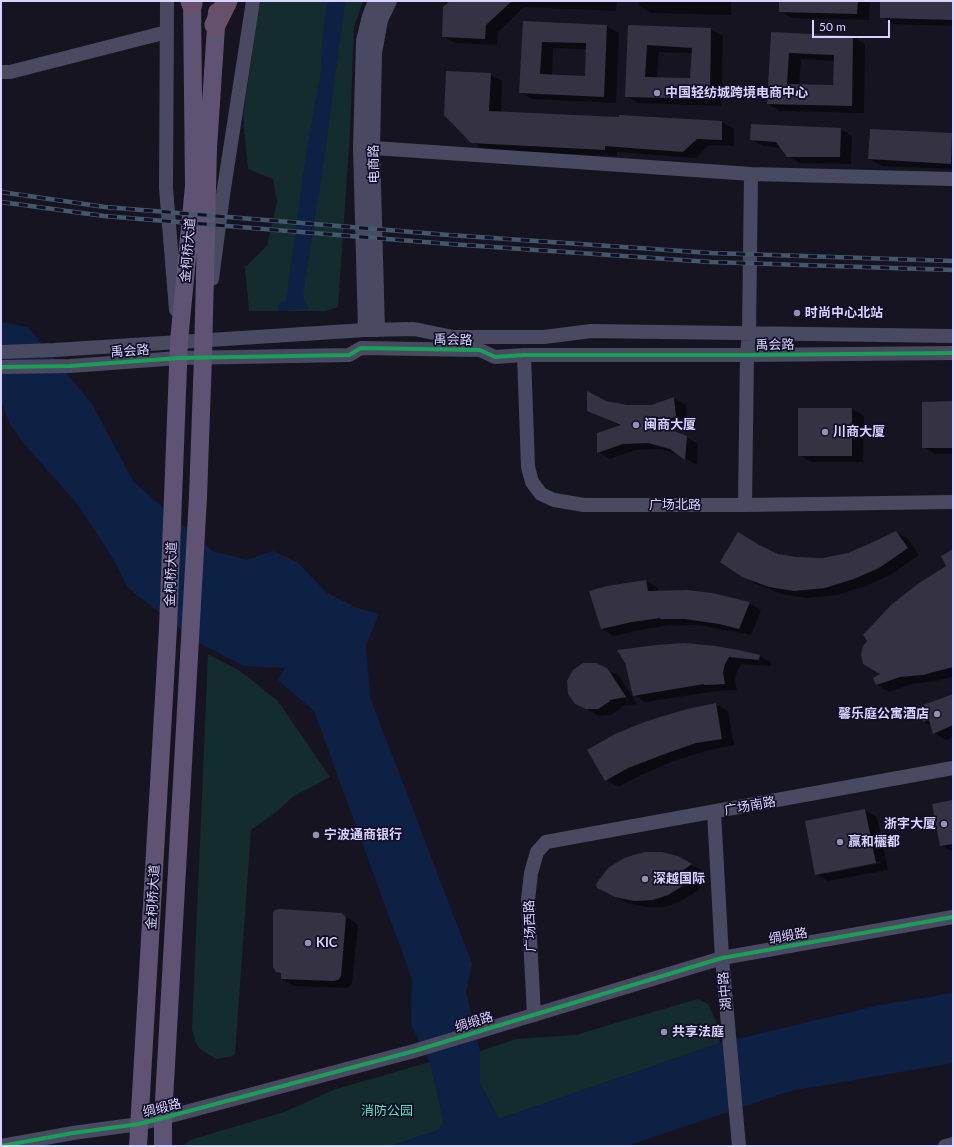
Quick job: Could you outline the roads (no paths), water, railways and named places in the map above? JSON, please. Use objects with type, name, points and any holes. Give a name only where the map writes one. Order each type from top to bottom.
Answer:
[{"type":"highway","points":[[215,25],[227,1]]},
{"type":"main road","name":"金柯桥大道","points":[[163,1146],[163,1118],[198,497],[204,349],[208,148],[215,25],[218,1]]},
{"type":"main road","name":"金柯桥大道","points":[[138,1146],[168,628],[179,350],[194,186],[192,2]]},
{"type":"street","points":[[168,1],[166,188],[179,350]]},
{"type":"street","points":[[204,349],[223,195],[254,1]]},
{"type":"street","name":"电商路","points":[[372,330],[363,41],[369,16],[375,1]]},
{"type":"street","name":"电商路","points":[[366,147],[375,53],[381,20],[390,1]]},
{"type":"street","points":[[1,72],[10,72],[167,32]]},
{"type":"street","points":[[366,147],[751,174],[953,179]]},
{"type":"street","points":[[745,505],[751,174]]},
{"type":"street","name":"禹会路","points":[[1,352],[55,350],[204,349],[372,330],[414,329],[453,337],[544,337],[591,331],[953,336]]},
{"type":"street","name":"禹会路","points":[[204,349],[349,355],[361,348],[480,350],[495,357],[524,355],[953,353]]},
{"type":"street","name":"禹会路","points":[[1,367],[70,366],[179,350]]},
{"type":"street","name":"广场北路","points":[[524,355],[528,467],[532,482],[541,494],[554,500],[584,506],[953,502]]},
{"type":"street","name":"广场南路","points":[[546,842],[953,768]]},
{"type":"street","name":"湖中路","points":[[714,812],[722,958],[739,1146]]},
{"type":"street","name":"广场西路","points":[[534,1015],[528,900],[531,873],[537,852],[546,842]]},
{"type":"street","name":"绸缎路","points":[[1,1146],[73,1133],[139,1124],[163,1118],[414,1051],[722,958],[953,917]]},
{"type":"street","points":[[945,1146],[953,1144]]},
{"type":"water","points":[[327,1],[346,1],[325,154],[303,296],[309,309],[278,311],[279,303],[286,300],[307,148],[320,77]]},
{"type":"water","points":[[1,322],[28,327],[92,404],[133,481],[212,551],[247,560],[273,551],[297,562],[327,593],[355,607],[379,614],[366,645],[370,697],[472,964],[466,992],[480,1051],[480,1083],[499,1119],[720,1043],[880,1005],[953,993],[953,1063],[790,1091],[627,1146],[391,1146],[436,1131],[444,1123],[430,1062],[411,1025],[412,979],[314,711],[278,680],[285,668],[244,666],[199,643],[128,588],[112,557],[79,506],[21,440],[11,426],[3,406],[1,406]]},
{"type":"railway","points":[[1,192],[105,207],[449,235],[711,253],[953,261]]},
{"type":"railway","points":[[1,202],[104,216],[449,244],[711,262],[953,270]]},
{"type":"place","name":"中国轻纺城跨境电商中心","points":[[657,93]]},
{"type":"place","name":"时尚中心北站","points":[[797,313]]},
{"type":"place","name":"闽商大厦","points":[[636,425]]},
{"type":"place","name":"川商大厦","points":[[825,432]]},
{"type":"place","name":"馨乐庭公寓酒店","points":[[937,714]]},
{"type":"place","name":"浙宇大厦","points":[[944,824]]},
{"type":"place","name":"宁波通商银行","points":[[316,835]]},
{"type":"place","name":"赢和欐都","points":[[840,842]]},
{"type":"place","name":"深越国际","points":[[645,879]]},
{"type":"place","name":"KIC","points":[[308,943]]},
{"type":"place","name":"共享法庭","points":[[664,1032]]},
{"type":"park label","name":"消防公园","points":[[387,1111]]}]
